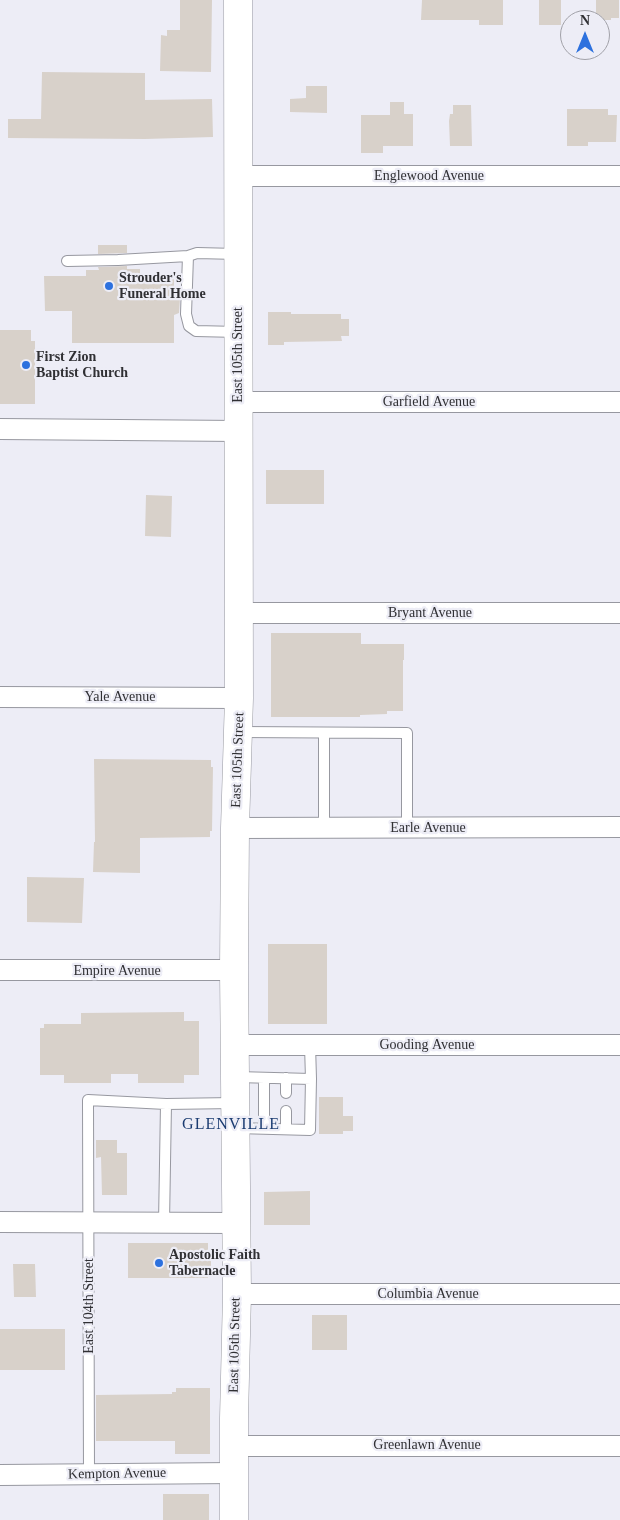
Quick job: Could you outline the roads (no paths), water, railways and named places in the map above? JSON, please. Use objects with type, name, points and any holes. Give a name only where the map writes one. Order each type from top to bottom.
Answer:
[{"type":"main road","name":"East 105th Street","points":[[234,1520],[237,1294],[234,970],[235,828],[239,698],[238,0]]},
{"type":"street","name":"Englewood Avenue","points":[[238,176],[620,176]]},
{"type":"street","name":"Garfield Avenue","points":[[239,402],[620,402]]},
{"type":"street","points":[[0,430],[239,431]]},
{"type":"street","name":"Bryant Avenue","points":[[239,613],[620,613]]},
{"type":"street","name":"Yale Avenue","points":[[0,697],[239,698]]},
{"type":"street","name":"Earle Avenue","points":[[235,828],[620,827]]},
{"type":"street","name":"Empire Avenue","points":[[0,970],[234,970]]},
{"type":"street","name":"Gooding Avenue","points":[[235,1046],[620,1045]]},
{"type":"street","points":[[0,1222],[235,1223]]},
{"type":"street","name":"Columbia Avenue","points":[[237,1294],[620,1294]]},
{"type":"street","name":"Greenlawn Avenue","points":[[234,1446],[620,1446]]},
{"type":"street","name":"Kempton Avenue","points":[[0,1475],[234,1473]]},
{"type":"lane","points":[[67,261],[188,256],[197,253],[238,254]]},
{"type":"lane","points":[[188,256],[186,314],[189,326],[196,331],[238,332]]},
{"type":"lane","points":[[238,732],[407,733],[407,828]]},
{"type":"lane","points":[[324,733],[324,828]]},
{"type":"lane","points":[[235,1102],[264,1128],[310,1130],[310,1045]]},
{"type":"lane","points":[[164,1223],[166,1104],[235,1102],[264,1078],[311,1079]]},
{"type":"lane","points":[[264,1078],[264,1128]]},
{"type":"lane","points":[[286,1078],[286,1093]]},
{"type":"lane","name":"East 104th Street","points":[[89,1475],[88,1100],[166,1104]]},
{"type":"lane","points":[[286,1111],[286,1129]]},
{"type":"place","name":"Strouder's Funeral Home","points":[[109,286]]},
{"type":"place","name":"First Zion Baptist Church","points":[[26,365]]},
{"type":"place","name":"Apostolic Faith Tabernacle","points":[[159,1263]]},
{"type":"district","name":"GLENVILLE","points":[[231,1125]]}]
